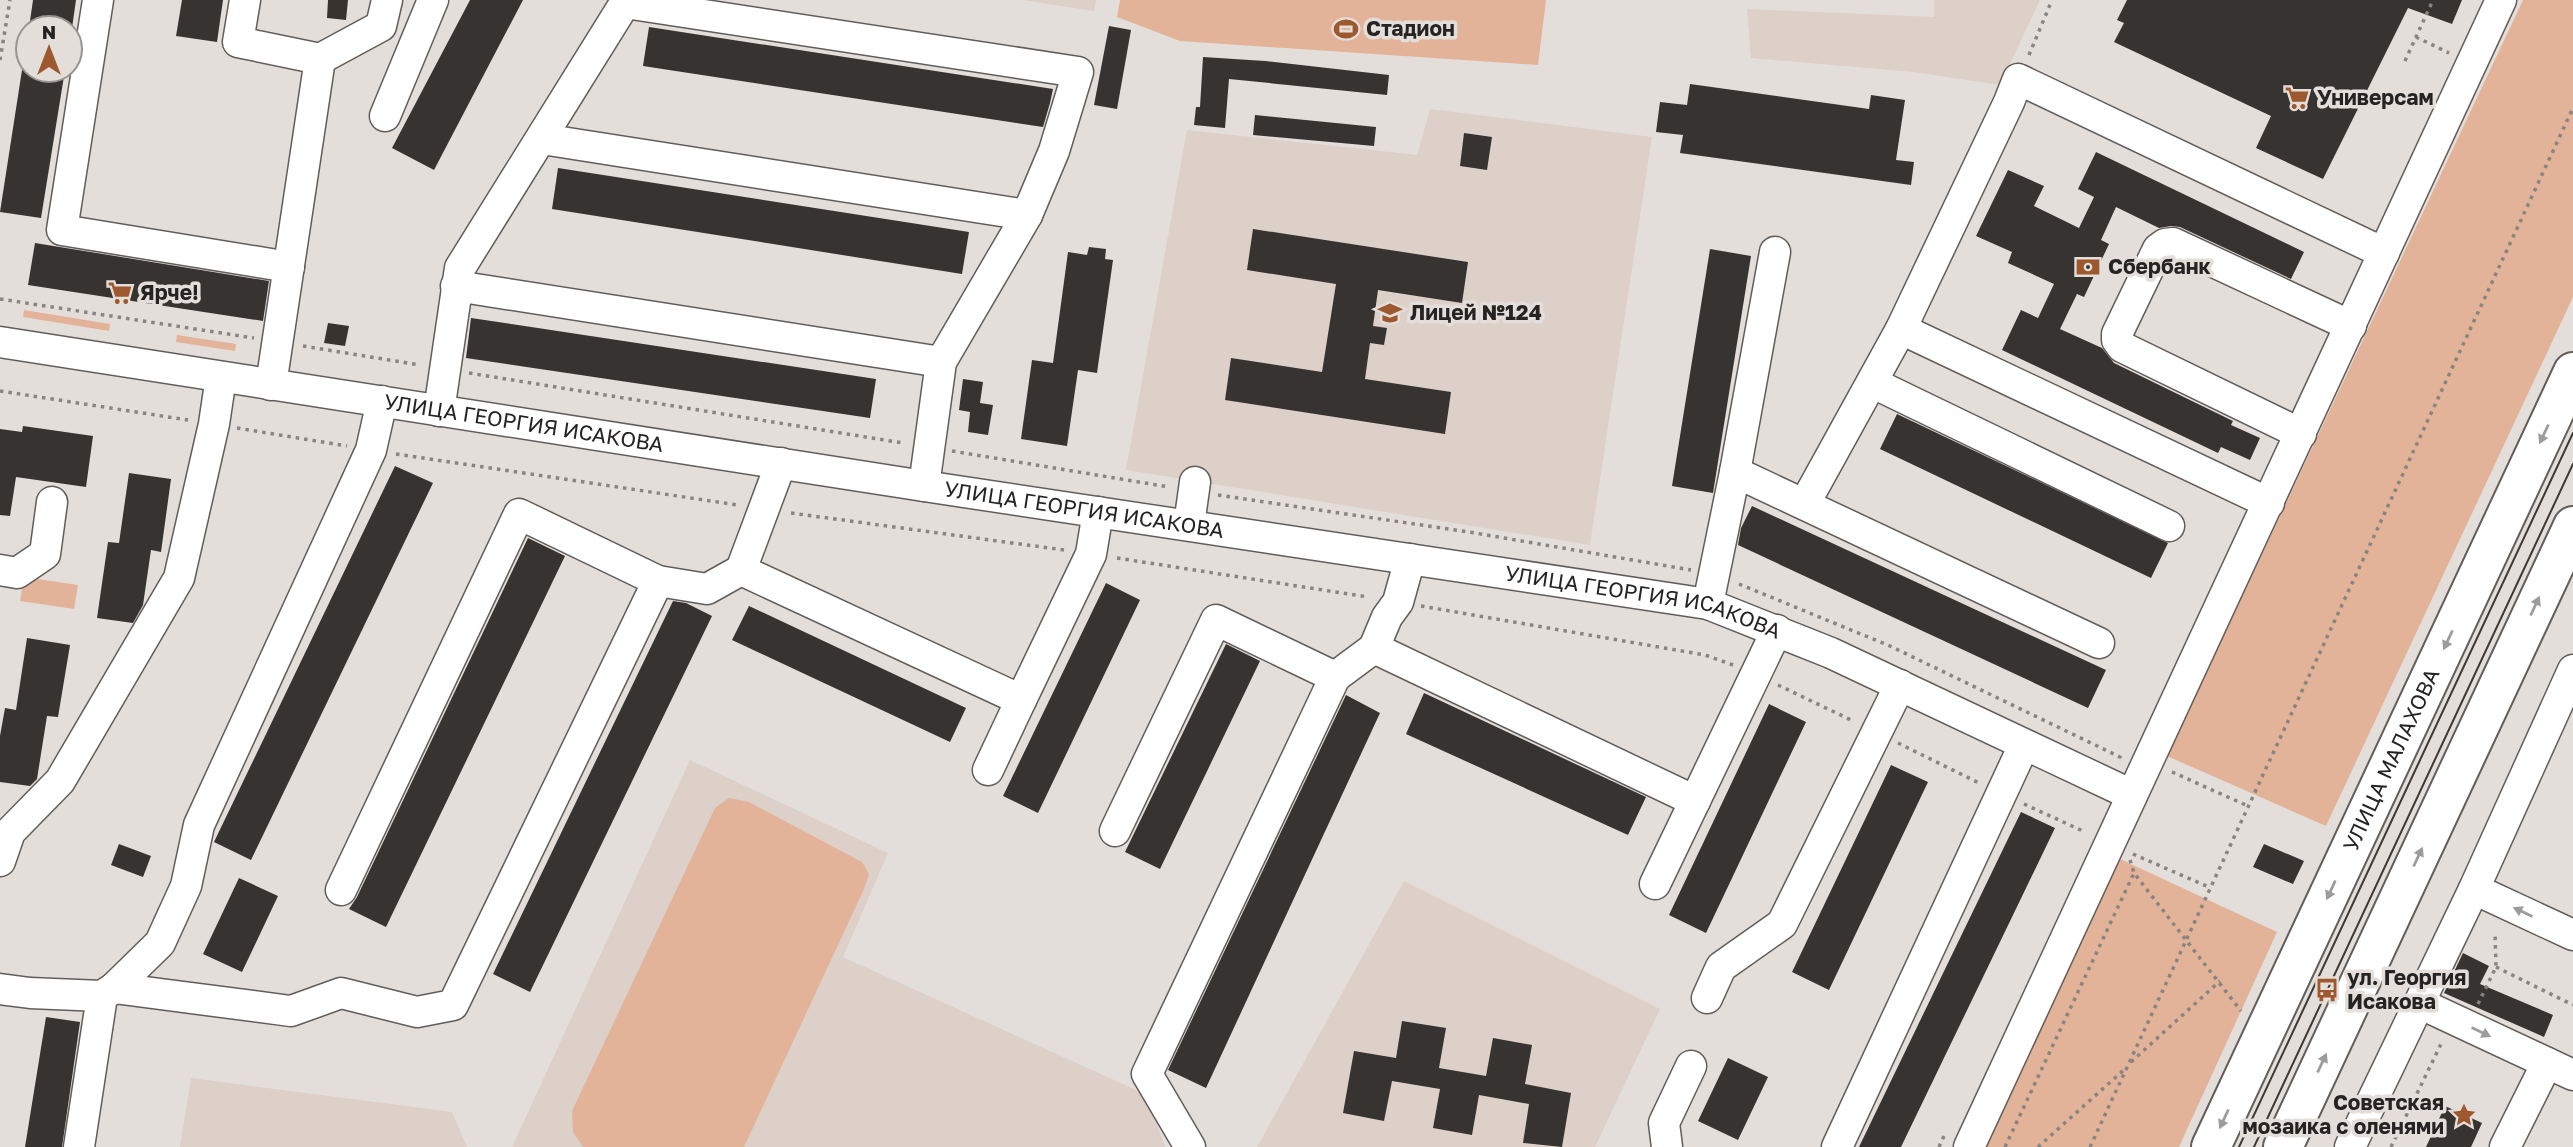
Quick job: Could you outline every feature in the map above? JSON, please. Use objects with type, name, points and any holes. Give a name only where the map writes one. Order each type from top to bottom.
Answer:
[{"type":"main road","name":"УЛИЦА МАЛАХОВА","points":[[2211,1147],[2573,372]]},
{"type":"main road","points":[[2283,1147],[2573,526]]},
{"type":"street","points":[[98,0],[62,230],[289,267]]},
{"type":"street","points":[[245,0],[239,42],[320,59],[381,26],[387,0]]},
{"type":"street","points":[[385,116],[433,0]]},
{"type":"street","points":[[1969,1147],[2501,0]]},
{"type":"street","points":[[439,411],[460,268],[625,3],[1078,72],[1054,151],[1027,215],[941,362],[924,486]]},
{"type":"street","points":[[271,385],[320,59]]},
{"type":"street","points":[[1805,503],[1901,328],[2018,79],[2385,253]]},
{"type":"street","points":[[542,139],[1027,215]]},
{"type":"street","points":[[2301,434],[2122,347],[2117,341],[2117,334],[2158,249],[2173,243],[2351,326]]},
{"type":"street","points":[[1708,604],[1775,252]]},
{"type":"street","points":[[456,286],[941,362]]},
{"type":"street","points":[[1901,328],[2269,503]]},
{"type":"street","name":"УЛИЦА ГЕОРГИЯ ИСАКОВА","points":[[0,342],[924,486],[1708,604],[1777,630],[1900,685],[2132,795]]},
{"type":"street","points":[[0,861],[10,832],[60,781],[178,578],[214,424],[221,377]]},
{"type":"street","points":[[1873,383],[2169,526]]},
{"type":"street","points":[[79,1147],[108,992],[160,943],[186,886],[199,825],[371,450],[382,401]]},
{"type":"street","points":[[341,890],[519,514],[658,581],[707,589],[741,570],[781,463]]},
{"type":"street","points":[[1735,472],[2098,643]]},
{"type":"street","points":[[1189,525],[1195,482]]},
{"type":"street","points":[[0,570],[17,573],[45,554],[52,502]]},
{"type":"street","points":[[988,770],[1091,554],[1098,512]]},
{"type":"street","points":[[1190,1147],[1147,1074],[1335,677],[1374,648],[1387,617],[1398,602],[1410,559]]},
{"type":"street","points":[[741,570],[1021,700]]},
{"type":"street","points":[[0,989],[30,993],[108,992],[291,1011],[341,993],[416,1012],[453,1005],[658,581]]},
{"type":"street","points":[[1115,831],[1216,620],[1335,677]]},
{"type":"street","points":[[1655,884],[1777,630]]},
{"type":"street","points":[[1374,648],[1695,801]]},
{"type":"street","points":[[2350,1147],[2474,888],[2573,670]]},
{"type":"street","points":[[1707,998],[1721,967],[1782,925],[1900,685]]},
{"type":"street","points":[[1837,1147],[2024,745]]},
{"type":"street","points":[[2474,888],[2573,935]]},
{"type":"street","points":[[2419,1003],[2560,1069],[2505,1147]]},
{"type":"street","points":[[1667,1147],[1664,1123],[1691,1066]]},
{"type":"path","points":[[0,60],[10,0]]},
{"type":"path","points":[[2018,79],[2052,0]]},
{"type":"path","points":[[2405,61],[2433,0]]},
{"type":"path","points":[[2416,37],[2452,54]]},
{"type":"path","points":[[2090,1147],[2573,108]]},
{"type":"path","points":[[2164,768],[2248,806]]},
{"type":"path","points":[[2211,888],[2128,852],[2134,873],[2220,981],[2244,1016]]},
{"type":"path","points":[[2005,1147],[2134,873]]},
{"type":"path","points":[[2474,1010],[2496,967],[2495,933]]},
{"type":"path","points":[[2496,967],[2573,1004]]},
{"type":"path","points":[[2039,1147],[2220,981]]},
{"type":"path","points":[[2391,1147],[2441,1044],[2450,1043]]},
{"type":"shaded area","points":[[1023,0],[1096,0],[1094,11]]},
{"type":"shaded area","name":"Стадион","points":[[1120,0],[1546,0],[1538,65],[1180,41],[1117,17]]},
{"type":"shaded area","points":[[1934,0],[2040,0],[2000,85],[1913,72],[1751,58],[1747,9],[1934,17]]},
{"type":"shaded area","points":[[2523,0],[2573,0],[2573,297],[2326,826],[2167,756]]},
{"type":"shaded area","name":"Лицей №124","points":[[1430,109],[1652,137],[1590,545],[1126,470],[1187,130],[1417,155]]},
{"type":"shaded area","points":[[24,310],[110,324],[109,331],[23,317]]},
{"type":"shaded area","points":[[177,335],[236,344],[235,351],[176,342]]},
{"type":"shaded area","points":[[24,577],[78,585],[74,609],[20,601]]},
{"type":"shaded area","points":[[690,760],[888,853],[843,957],[1147,1095],[1165,1147],[512,1147]]},
{"type":"shaded area","points":[[729,798],[749,802],[862,862],[869,874],[864,889],[744,1147],[583,1147],[573,1132],[572,1111],[715,808]]},
{"type":"shaded area","points":[[2118,858],[2277,932],[2179,1147],[1986,1147]]},
{"type":"shaded area","points":[[1404,881],[1660,1009],[1595,1147],[1257,1147]]},
{"type":"shaded area","points":[[191,1078],[452,1112],[467,1147],[180,1147]]},
{"type":"building","points":[[33,0],[76,0],[74,14],[31,14]]},
{"type":"building","points":[[182,0],[223,0],[217,42],[176,36]]},
{"type":"building","points":[[328,0],[348,0],[346,20],[327,18]]},
{"type":"building","points":[[470,0],[523,0],[434,170],[392,148]]},
{"type":"building","name":"Универсам","points":[[2127,0],[2462,0],[2452,24],[2408,8],[2323,179],[2256,148],[2271,116],[2114,42],[2124,23],[2117,20]]},
{"type":"building","points":[[1109,26],[1131,30],[1117,109],[1094,105]]},
{"type":"building","points":[[649,27],[1053,89],[1043,127],[643,66]]},
{"type":"building","points":[[1203,57],[1389,75],[1387,95],[1229,79],[1225,128],[1194,125],[1196,107],[1200,107]]},
{"type":"building","points":[[20,84],[63,84],[41,218],[0,212]]},
{"type":"building","points":[[1690,84],[1869,109],[1871,95],[1905,100],[1896,160],[1914,162],[1911,185],[1680,153],[1683,135],[1656,132],[1660,102],[1687,105]]},
{"type":"building","points":[[1255,115],[1376,127],[1374,146],[1253,135]]},
{"type":"building","points":[[1464,133],[1492,137],[1487,170],[1460,166]]},
{"type":"building","points":[[2096,152],[2304,252],[2291,279],[2180,227],[2159,228],[2116,207],[2101,240],[2109,244],[2084,297],[2077,294],[2060,329],[2102,348],[2114,363],[2233,421],[2231,425],[2260,438],[2250,460],[2221,447],[2218,453],[2002,350],[2021,310],[2038,318],[2054,284],[2008,263],[2012,252],[1976,236],[2008,170],[2044,186],[2034,206],[2079,228],[2094,197],[2078,189]]},
{"type":"building","points":[[558,168],[969,232],[962,274],[552,209]]},
{"type":"building","points":[[1253,229],[1468,262],[1462,303],[1378,290],[1373,326],[1387,328],[1384,345],[1370,343],[1365,379],[1451,392],[1445,434],[1225,400],[1231,358],[1322,372],[1336,284],[1247,270]]},
{"type":"building","points":[[35,243],[269,281],[263,321],[28,285]]},
{"type":"building","points":[[1089,247],[1106,249],[1105,259],[1113,260],[1097,373],[1078,370],[1067,446],[1021,439],[1032,360],[1053,363],[1068,252],[1087,255]]},
{"type":"building","points":[[1710,249],[1751,256],[1713,493],[1672,486]]},
{"type":"building","points":[[471,318],[876,379],[870,418],[466,358]]},
{"type":"building","points":[[328,323],[349,326],[345,346],[324,343]]},
{"type":"building","points":[[963,379],[983,382],[980,403],[993,405],[988,435],[968,432],[970,412],[959,410]]},
{"type":"building","points":[[1897,414],[2168,543],[2151,578],[1880,449]]},
{"type":"building","points":[[23,426],[93,436],[86,487],[16,477],[10,516],[0,515],[0,429],[22,432]]},
{"type":"building","points":[[395,466],[433,483],[251,860],[214,842]]},
{"type":"building","points":[[129,473],[171,479],[161,552],[151,550],[143,605],[133,623],[97,618],[108,542],[119,543]]},
{"type":"building","points":[[1752,506],[2106,670],[2088,708],[1738,545],[1741,528]]},
{"type":"building","points":[[528,538],[565,556],[386,927],[349,909]]},
{"type":"building","points":[[1106,583],[1140,600],[1038,813],[1003,796]]},
{"type":"building","points":[[673,601],[686,603],[712,616],[530,992],[493,974]]},
{"type":"building","points":[[749,606],[966,708],[950,742],[732,640]]},
{"type":"building","points":[[27,638],[70,645],[58,717],[47,716],[37,779],[30,786],[0,782],[0,736],[5,708],[16,710]]},
{"type":"building","points":[[1226,644],[1260,661],[1160,869],[1125,852]]},
{"type":"building","points":[[1424,693],[1646,797],[1628,835],[1406,734]]},
{"type":"building","points":[[1346,695],[1380,713],[1206,1088],[1168,1070]]},
{"type":"building","points":[[1769,704],[1806,722],[1706,933],[1669,915]]},
{"type":"building","points":[[1891,765],[1928,782],[1829,990],[1792,972]]},
{"type":"building","points":[[2021,812],[2055,828],[1901,1147],[1859,1147]]},
{"type":"building","points":[[119,844],[151,856],[143,877],[111,865]]},
{"type":"building","points":[[2264,844],[2304,861],[2293,884],[2253,867]]},
{"type":"building","points":[[239,878],[278,896],[242,972],[203,954]]},
{"type":"building","points":[[2463,953],[2489,966],[2480,984],[2553,1015],[2544,1037],[2444,993]]},
{"type":"building","points":[[46,1017],[80,1022],[62,1147],[25,1147]]},
{"type":"building","points":[[1402,1021],[1446,1028],[1439,1068],[1486,1076],[1493,1038],[1532,1045],[1525,1084],[1571,1093],[1562,1147],[1523,1143],[1529,1104],[1479,1095],[1472,1135],[1433,1128],[1440,1089],[1392,1081],[1384,1121],[1343,1113],[1354,1051],[1396,1058]]},
{"type":"building","points":[[1728,1058],[1768,1077],[1738,1140],[1698,1121]]},
{"type":"building","points":[[2445,1106],[2482,1123],[2471,1147],[2426,1147]]},
{"type":"tram line","points":[[2239,1147],[2573,433]]},
{"type":"tram line","points":[[2254,1147],[2573,464]]},
{"type":"place","name":"Стадион","points":[[1346,29]]},
{"type":"place","name":"Универсам","points":[[2297,98]]},
{"type":"place","name":"Сбербанк","points":[[2088,267]]},
{"type":"place","name":"Ярче!","points":[[120,293]]},
{"type":"place","name":"Лицей №124","points":[[1390,313]]},
{"type":"place","name":"ул. Георгия Исакова","points":[[2327,990]]},
{"type":"place","name":"Советская мозаика с оленями","points":[[2464,1115]]}]
